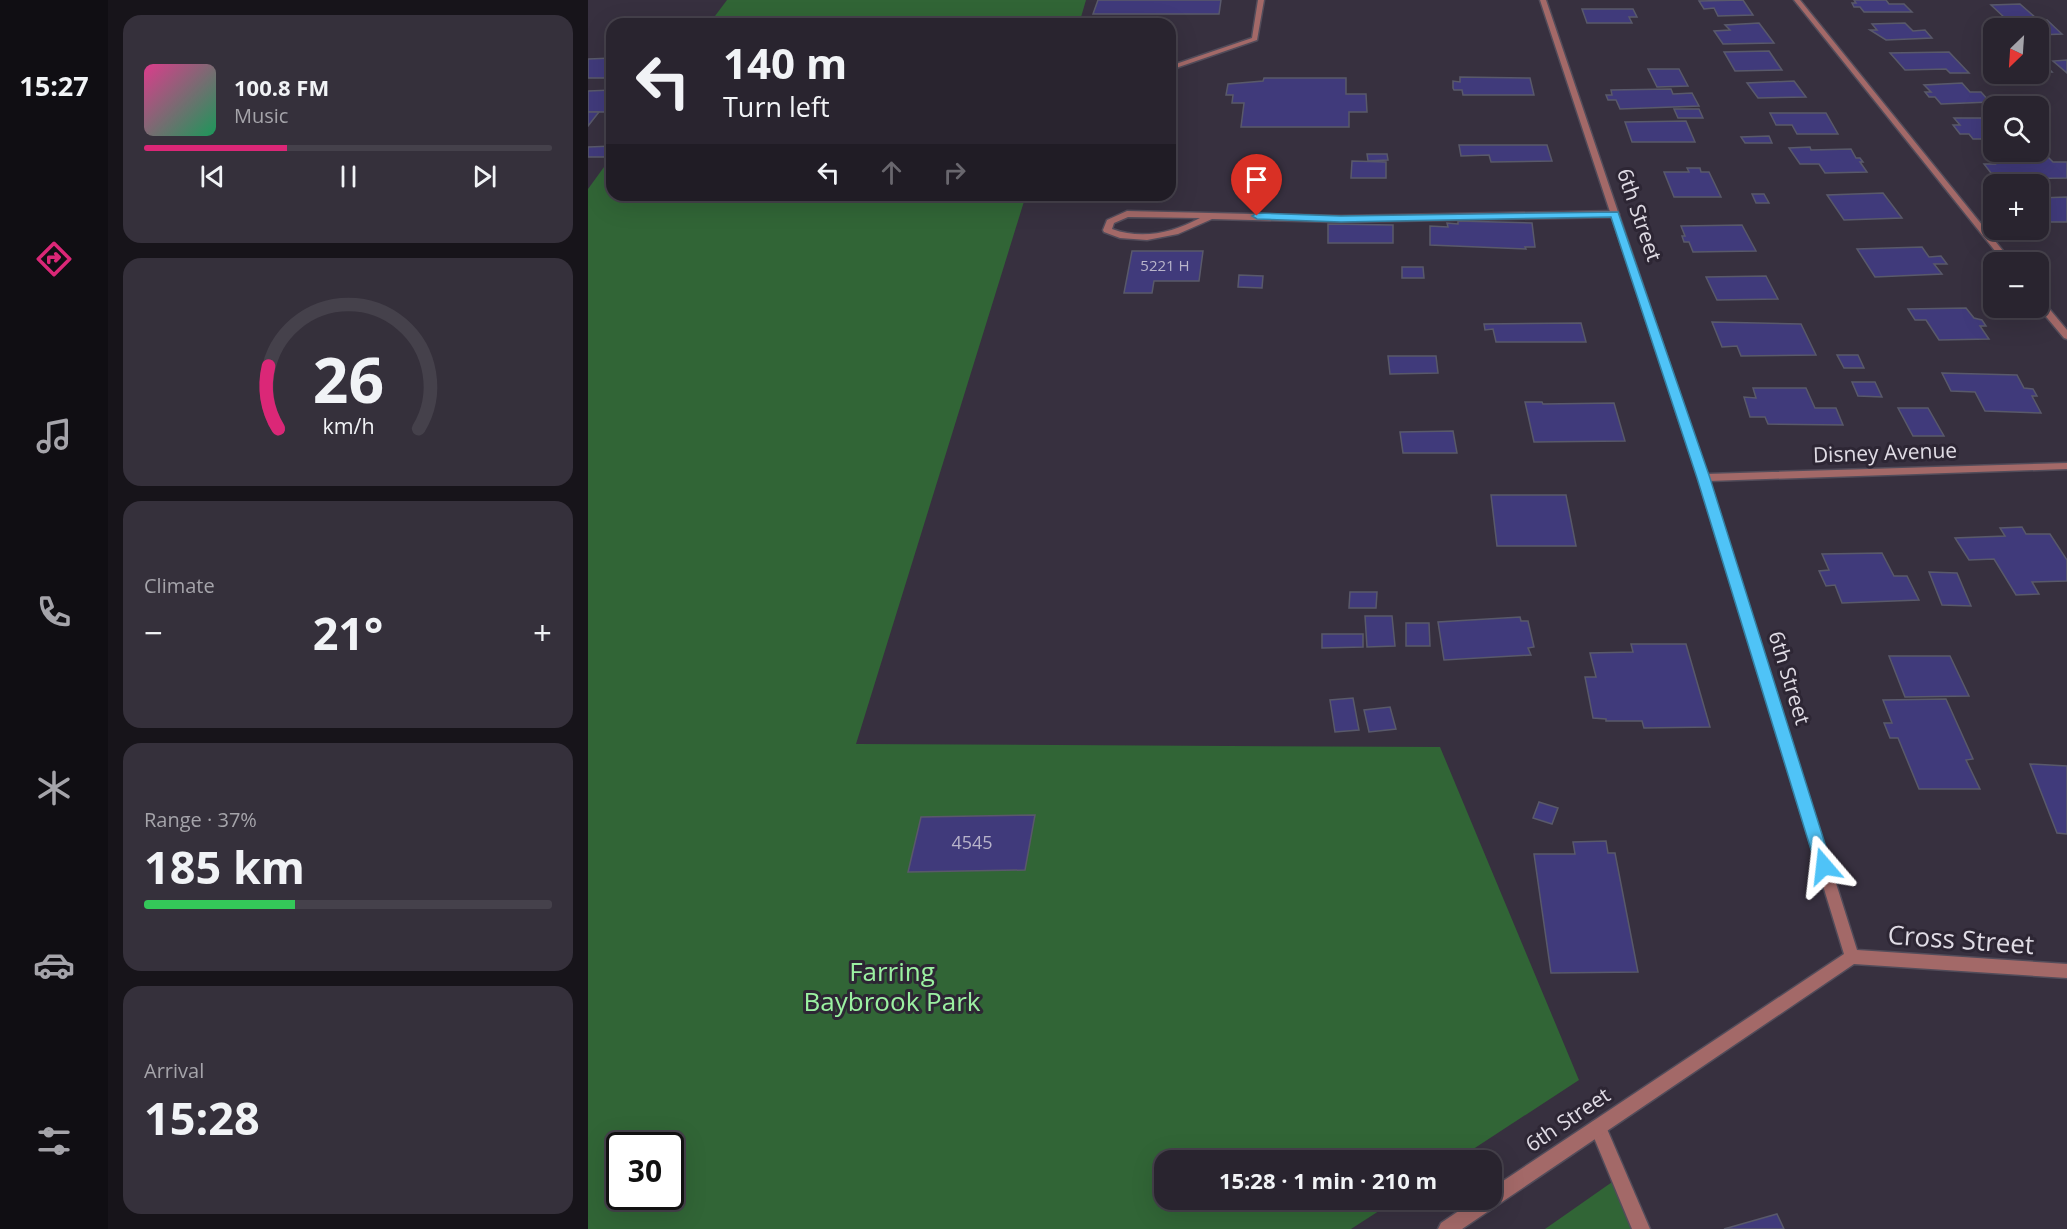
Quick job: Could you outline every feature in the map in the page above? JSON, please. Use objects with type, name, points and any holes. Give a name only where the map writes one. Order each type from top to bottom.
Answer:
[{"type":"street","points":[[1176,66],[1255,39],[1261,0]]},
{"type":"street","name":"6th Street","points":[[1502,1192],[1852,957],[1703,478],[1543,0]]},
{"type":"street","points":[[1797,0],[2000,252]]},
{"type":"street","points":[[1212,215],[1179,233],[1160,237],[1130,237],[1117,235],[1107,230],[1110,222],[1127,214],[1212,215],[1341,219],[1615,214]]},
{"type":"street","points":[[2049,314],[2067,336]]},
{"type":"street","name":"Disney Avenue","points":[[1703,478],[2067,466]]},
{"type":"street","name":"Cross Street","points":[[1852,957],[2067,971]]},
{"type":"street","points":[[1598,1128],[1641,1229]]},
{"type":"street","name":"6th Street","points":[[1447,1229],[1475,1210]]},
{"type":"green space","points":[[727,0],[1086,0],[1081,18],[714,18]]},
{"type":"green space","name":"Farring Baybrook Park","points":[[606,164],[606,201],[1024,201],[856,744],[1440,747],[1579,1080],[1472,1150],[1154,1150],[1154,1210],[1380,1210],[1351,1229],[588,1229],[588,189]]},
{"type":"green space","points":[[1615,1180],[1634,1229],[1545,1229]]},
{"type":"building","points":[[1098,0],[1221,0],[1219,14],[1093,14]]},
{"type":"building","points":[[1743,0],[1753,15],[1718,16],[1714,8],[1704,9],[1699,1]]},
{"type":"building","points":[[1854,0],[1886,0],[1889,4],[1904,4],[1912,12],[1864,12],[1860,7],[1854,7],[1852,3],[1856,3]]},
{"type":"building","points":[[2020,4],[2036,18],[2005,18],[1991,5]]},
{"type":"building","points":[[1582,9],[1633,9],[1637,17],[1629,17],[1632,23],[1587,23]]},
{"type":"building","points":[[2049,22],[2062,34],[2049,35]]},
{"type":"building","points":[[1759,23],[1774,43],[1723,44],[1714,31],[1730,30],[1725,25]]},
{"type":"building","points":[[1905,23],[1913,31],[1925,30],[1932,38],[1886,40],[1870,30],[1877,30],[1872,24]]},
{"type":"building","points":[[1769,51],[1782,70],[1735,71],[1724,52]]},
{"type":"building","points":[[1949,52],[1969,73],[1950,73],[1946,69],[1905,70],[1890,53]]},
{"type":"building","points":[[606,58],[606,78],[588,78],[588,59]]},
{"type":"building","points":[[2067,60],[2067,73],[2053,61]]},
{"type":"building","points":[[1648,69],[1679,69],[1688,86],[1657,87]]},
{"type":"building","points":[[1460,77],[1530,78],[1534,95],[1463,95],[1462,90],[1453,88],[1453,81],[1460,82]]},
{"type":"building","points":[[1264,78],[1346,78],[1346,94],[1366,94],[1367,112],[1349,112],[1349,127],[1241,127],[1244,103],[1232,103],[1233,95],[1226,95],[1228,84],[1263,81]]},
{"type":"building","points":[[1794,81],[1806,97],[1758,98],[1747,83]]},
{"type":"building","points":[[1962,83],[1970,92],[1981,92],[1985,96],[1983,102],[1941,104],[1935,97],[1929,97],[1925,92],[1931,92],[1924,85]]},
{"type":"building","points":[[1671,89],[1673,94],[1692,93],[1699,106],[1620,109],[1616,100],[1608,100],[1606,95],[1612,95],[1611,90]]},
{"type":"building","points":[[606,90],[606,112],[588,112],[588,91]]},
{"type":"building","points":[[1674,109],[1699,109],[1703,118],[1678,118]]},
{"type":"building","points":[[588,112],[599,112],[588,126]]},
{"type":"building","points":[[1770,113],[1826,113],[1838,134],[1797,134],[1792,125],[1776,125]]},
{"type":"building","points":[[1954,118],[1983,118],[1983,139],[1973,139],[1969,134],[1960,134],[1953,125],[1960,125]]},
{"type":"building","points":[[1686,121],[1695,142],[1632,142],[1625,122]]},
{"type":"building","points":[[1769,136],[1772,143],[1745,143],[1741,137]]},
{"type":"building","points":[[1459,145],[1547,145],[1552,161],[1491,162],[1489,155],[1461,156]]},
{"type":"building","points":[[606,146],[606,157],[588,157],[588,147]]},
{"type":"building","points":[[1810,147],[1811,150],[1851,149],[1856,158],[1860,158],[1863,162],[1860,162],[1867,172],[1825,173],[1819,164],[1800,164],[1789,148]]},
{"type":"building","points":[[1367,154],[1387,154],[1388,160],[1368,161]]},
{"type":"building","points":[[2049,158],[2053,162],[2067,162],[2067,178],[2049,178],[2049,174],[1991,173],[1984,164],[1995,164],[1993,162],[2049,162]]},
{"type":"building","points":[[1352,161],[1386,162],[1386,178],[1351,178]]},
{"type":"building","points":[[1687,168],[1700,168],[1701,172],[1709,172],[1721,197],[1674,197],[1664,172],[1689,172]]},
{"type":"building","points":[[1883,193],[1902,218],[1844,220],[1827,195]]},
{"type":"building","points":[[1752,194],[1764,194],[1769,203],[1756,203]]},
{"type":"building","points":[[2067,197],[2067,222],[2049,222],[2049,198]]},
{"type":"building","points":[[1458,221],[1532,223],[1535,247],[1525,247],[1526,249],[1430,245],[1430,226],[1448,227],[1447,223],[1458,224]]},
{"type":"building","points":[[1328,224],[1393,225],[1393,243],[1328,243]]},
{"type":"building","points":[[1742,225],[1756,251],[1693,252],[1689,242],[1684,242],[1682,236],[1685,236],[1681,226]]},
{"type":"building","points":[[1922,247],[1929,257],[1941,256],[1947,264],[1934,264],[1942,274],[1875,277],[1857,249]]},
{"type":"building","points":[[1132,251],[1203,251],[1199,281],[1154,281],[1152,293],[1124,293]]},
{"type":"building","points":[[1402,267],[1423,267],[1424,278],[1402,278]]},
{"type":"building","points":[[1239,275],[1263,276],[1262,288],[1238,287]]},
{"type":"building","points":[[1766,276],[1778,299],[1717,300],[1706,277]]},
{"type":"building","points":[[1966,308],[1974,318],[1982,320],[1986,326],[1980,326],[1989,339],[1939,340],[1926,320],[1915,320],[1908,309]]},
{"type":"building","points":[[1712,322],[1801,324],[1816,355],[1741,356],[1737,346],[1722,347]]},
{"type":"building","points":[[1581,323],[1586,342],[1496,342],[1493,329],[1485,330],[1484,324]]},
{"type":"building","points":[[1837,355],[1858,355],[1864,368],[1844,368]]},
{"type":"building","points":[[1388,356],[1436,356],[1438,373],[1390,374]]},
{"type":"building","points":[[1942,373],[2017,375],[2024,388],[2033,389],[2037,396],[2032,396],[2041,413],[1985,411],[1975,392],[1951,391]]},
{"type":"building","points":[[1852,382],[1875,382],[1882,397],[1858,396]]},
{"type":"building","points":[[1753,388],[1806,388],[1815,408],[1836,408],[1843,425],[1768,424],[1765,417],[1750,417],[1744,397],[1756,398]]},
{"type":"building","points":[[1525,402],[1614,403],[1625,441],[1534,442]]},
{"type":"building","points":[[1898,408],[1928,408],[1944,436],[1913,436]]},
{"type":"building","points":[[1453,431],[1457,453],[1403,453],[1400,432]]},
{"type":"building","points":[[1491,495],[1566,495],[1576,546],[1497,546]]},
{"type":"building","points":[[2022,527],[2026,534],[2050,534],[2067,560],[2067,581],[2032,582],[2039,594],[2016,595],[1994,559],[1969,560],[1955,538],[2005,536],[2000,528]]},
{"type":"building","points":[[1882,553],[1894,576],[1907,576],[1919,600],[1842,603],[1835,585],[1826,586],[1819,571],[1829,570],[1822,554]]},
{"type":"building","points":[[1929,572],[1957,573],[1971,606],[1942,605]]},
{"type":"building","points":[[1350,592],[1377,592],[1376,608],[1349,608]]},
{"type":"building","points":[[1365,616],[1392,616],[1395,646],[1367,647]]},
{"type":"building","points":[[1520,617],[1521,621],[1528,621],[1534,647],[1528,648],[1531,655],[1444,660],[1438,622]]},
{"type":"building","points":[[1406,623],[1429,623],[1430,646],[1406,646]]},
{"type":"building","points":[[1322,634],[1363,634],[1363,647],[1322,648]]},
{"type":"building","points":[[1631,644],[1686,644],[1710,727],[1644,728],[1642,721],[1606,721],[1606,719],[1593,718],[1585,677],[1596,677],[1590,653],[1633,652]]},
{"type":"building","points":[[1889,656],[1950,656],[1969,696],[1905,697]]},
{"type":"building","points":[[1353,698],[1359,730],[1335,732],[1330,700]]},
{"type":"building","points":[[1946,699],[1973,759],[1966,760],[1980,789],[1919,789],[1898,738],[1890,738],[1884,723],[1892,723],[1883,700]]},
{"type":"building","points":[[1390,707],[1396,729],[1369,732],[1364,710]]},
{"type":"building","points":[[2030,764],[2067,766],[2067,834],[2057,833]]},
{"type":"building","points":[[1539,802],[1558,808],[1552,824],[1533,818]]},
{"type":"building","points":[[1035,815],[1025,870],[908,872],[921,817]]},
{"type":"building","points":[[1606,841],[1608,853],[1615,853],[1638,972],[1551,973],[1534,854],[1575,854],[1573,842]]},
{"type":"building","points":[[1777,1214],[1784,1229],[1724,1229]]},
{"type":"route","points":[[1257,216],[1341,219],[1615,214],[1703,478],[1824,866]]}]
